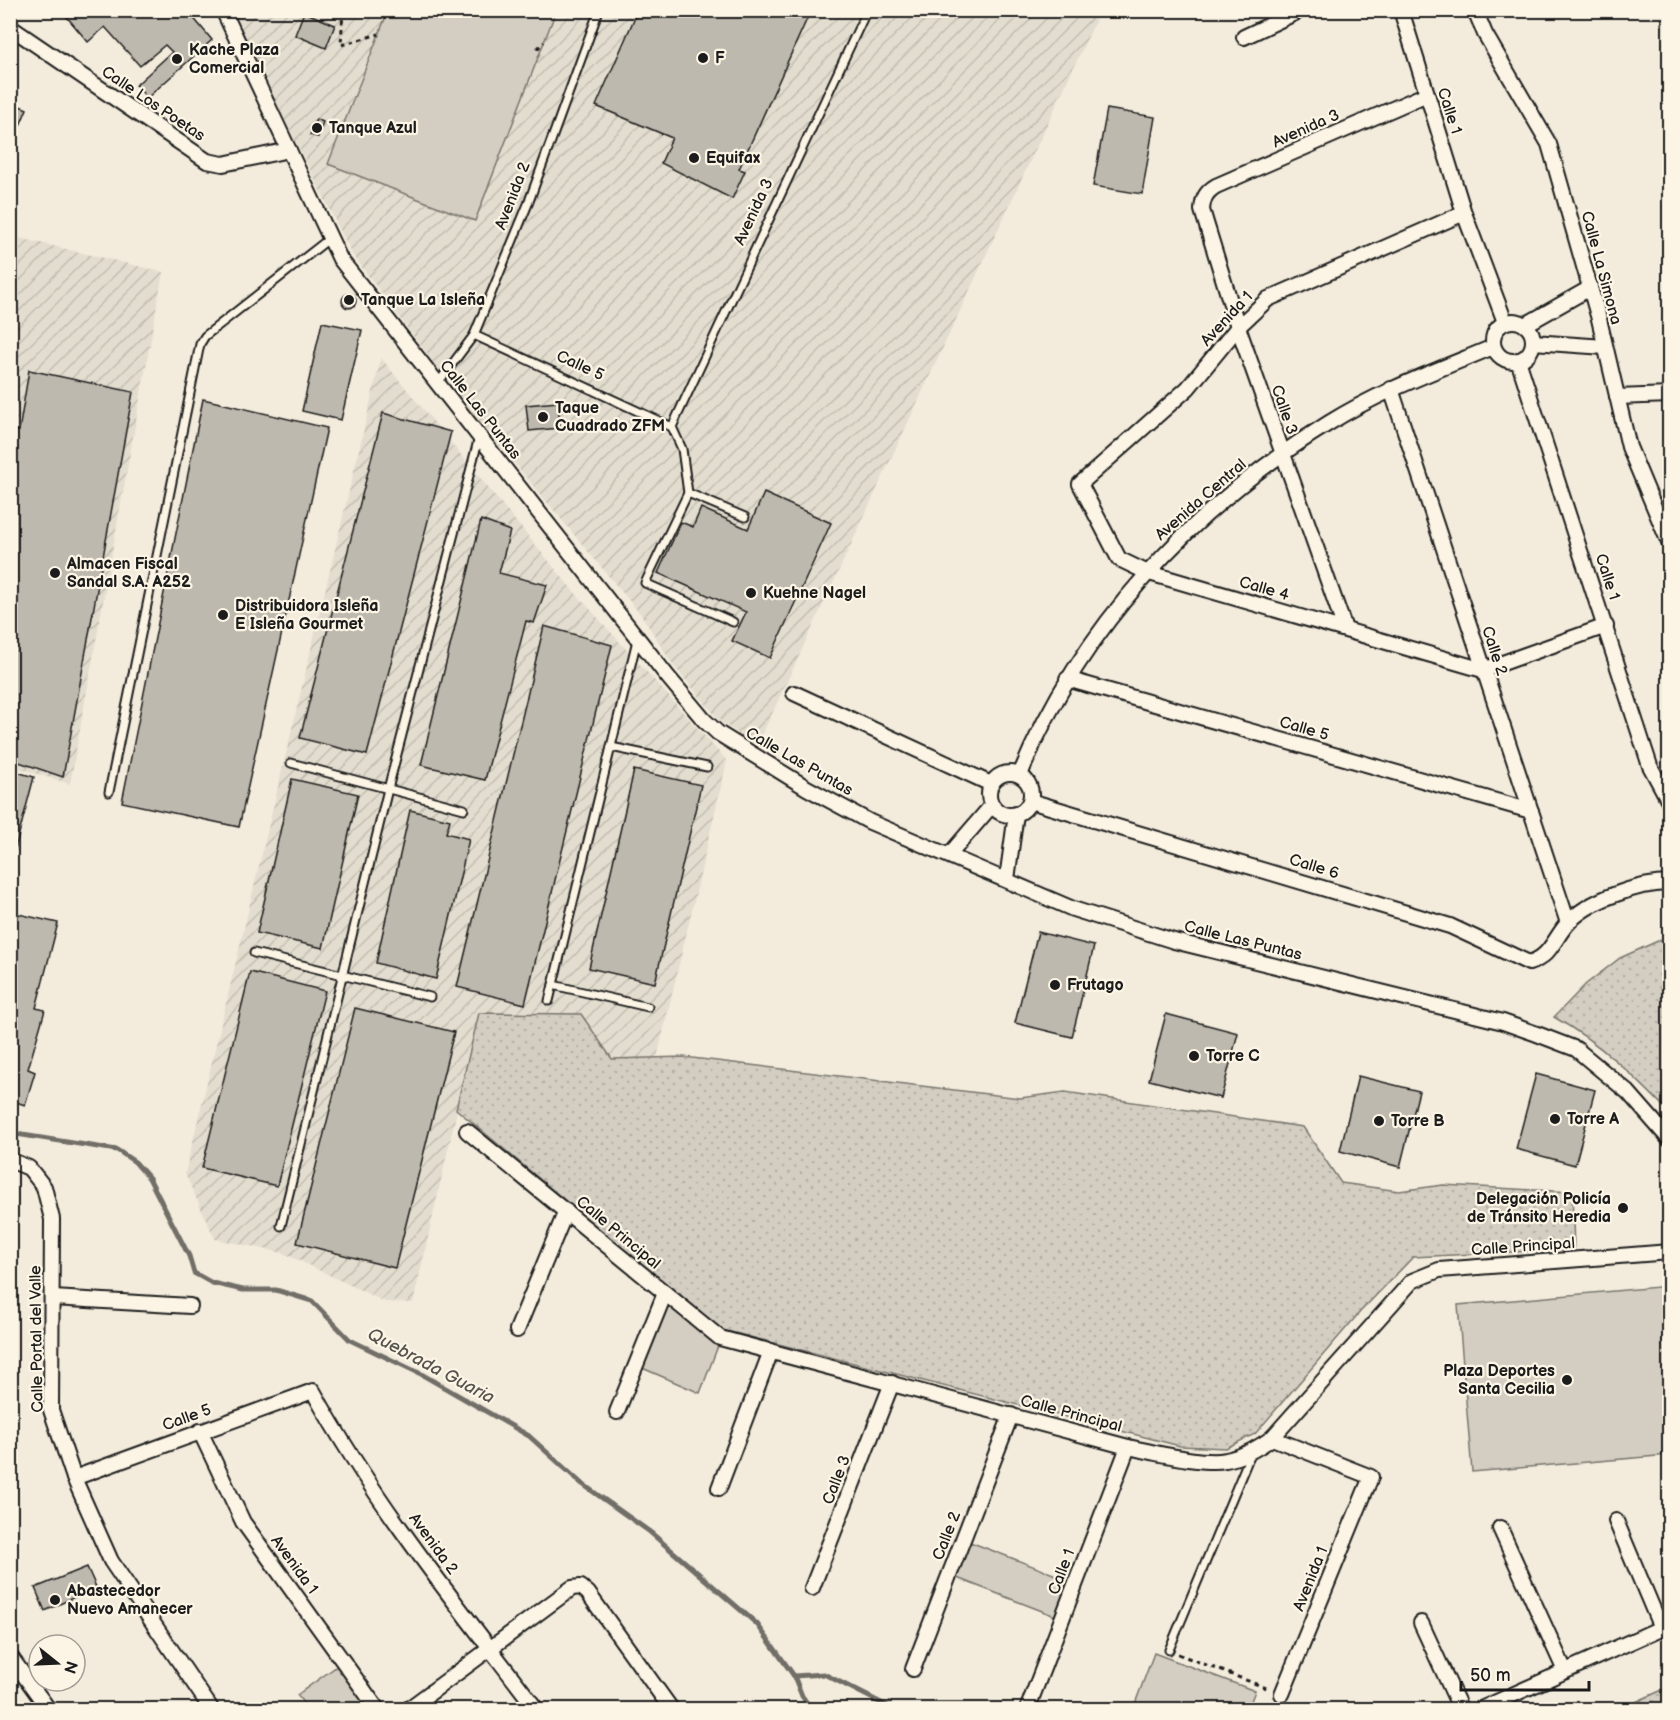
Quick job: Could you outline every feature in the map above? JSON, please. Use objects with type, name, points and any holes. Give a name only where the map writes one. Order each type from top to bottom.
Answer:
[{"type":"street","name":"Calle Las Puntas","points":[[223,10],[340,259],[704,720],[736,746],[870,822],[950,854],[1073,909],[1174,941],[1503,1022],[1576,1049],[1628,1092],[1670,1140]]},
{"type":"street","points":[[1244,37],[1301,10]]},
{"type":"street","name":"Calle 1","points":[[1401,10],[1464,213],[1505,322]]},
{"type":"street","name":"Calle La Simona","points":[[1475,10],[1485,34],[1549,144],[1590,288],[1629,447],[1670,546]]},
{"type":"street","name":"Calle Los Poetas","points":[[10,27],[207,161],[223,164],[289,150]]},
{"type":"street","name":"Avenida 3","points":[[1203,200],[1207,192],[1216,186],[1427,94]]},
{"type":"street","name":"Calle 3","points":[[1203,200],[1202,210],[1238,327],[1345,629]]},
{"type":"street","name":"Avenida 1","points":[[1080,484],[1188,388],[1238,327],[1268,299],[1464,213]]},
{"type":"street","points":[[1525,324],[1590,288]]},
{"type":"street","points":[[1505,322],[1525,324],[1530,330],[1533,342],[1527,355],[1518,360],[1503,359],[1494,347],[1495,331],[1505,322]]},
{"type":"street","points":[[1533,342],[1605,346]]},
{"type":"street","name":"Avenida Central","points":[[1020,775],[1040,727],[1067,679],[1146,572],[1232,492],[1282,454],[1330,422],[1391,389],[1494,347]]},
{"type":"street","name":"Calle 1","points":[[1518,360],[1650,765],[1670,803]]},
{"type":"street","name":"Calle 2","points":[[1391,389],[1568,923]]},
{"type":"street","points":[[1617,398],[1670,395]]},
{"type":"street","name":"Calle 4","points":[[1080,484],[1119,559],[1146,572],[1483,670]]},
{"type":"street","points":[[1483,670],[1606,626]]},
{"type":"street","name":"Calle 5","points":[[1067,679],[1531,811]]},
{"type":"street","points":[[794,693],[991,784]]},
{"type":"street","points":[[1008,772],[1020,775],[1030,786],[1030,801],[1023,811],[1016,814],[1002,814],[992,805],[989,791],[991,784],[1001,774],[1008,772]]},
{"type":"street","name":"Calle 6","points":[[1030,801],[1450,926],[1529,963],[1539,960],[1551,949],[1568,923]]},
{"type":"street","points":[[950,854],[992,805]]},
{"type":"street","points":[[1007,879],[1016,814]]},
{"type":"street","points":[[1568,923],[1594,905],[1622,892],[1650,883],[1670,883]]},
{"type":"street","name":"Calle Principal","points":[[467,1131],[720,1338],[1128,1447],[1177,1456],[1225,1461],[1251,1452],[1272,1438],[1412,1281],[1439,1270],[1670,1252]]},
{"type":"street","name":"Calle Portal del Valle","points":[[10,1160],[29,1168],[45,1187],[52,1219],[51,1410],[74,1478],[111,1561],[212,1710]]},
{"type":"street","points":[[517,1330],[566,1211]]},
{"type":"street","points":[[617,1412],[665,1293]]},
{"type":"street","points":[[53,1298],[190,1306]]},
{"type":"street","points":[[719,1488],[771,1351]]},
{"type":"street","name":"Calle 3","points":[[812,1588],[892,1383]]},
{"type":"street","name":"Calle 5","points":[[74,1478],[313,1391]]},
{"type":"street","name":"Avenida 2","points":[[313,1391],[346,1450],[412,1546],[537,1710]]},
{"type":"street","name":"Calle 2","points":[[913,1669],[1011,1415]]},
{"type":"street","name":"Avenida 1","points":[[200,1431],[243,1522],[378,1710]]},
{"type":"street","name":"Avenida 1","points":[[1272,1438],[1371,1477],[1282,1694]]},
{"type":"street","name":"Calle 1","points":[[1027,1710],[1128,1447]]},
{"type":"street","points":[[1479,1710],[1665,1626],[1616,1521]]},
{"type":"street","points":[[1500,1528],[1565,1671]]},
{"type":"street","points":[[406,1710],[573,1588],[581,1587],[588,1593],[672,1710]]},
{"type":"street","points":[[1421,1623],[1461,1710]]},
{"type":"street","points":[[10,1656],[49,1710]]},
{"type":"lane","name":"Avenida 2","points":[[438,383],[474,335],[528,204],[599,10]]},
{"type":"lane","name":"Avenida 3","points":[[672,427],[867,10]]},
{"type":"lane","points":[[108,792],[200,344],[205,336],[330,238]]},
{"type":"lane","name":"Calle 5","points":[[474,335],[672,427]]},
{"type":"lane","points":[[672,427],[682,449],[688,493],[645,583],[733,621]]},
{"type":"lane","points":[[281,1226],[388,789],[480,436]]},
{"type":"lane","points":[[688,493],[745,517]]},
{"type":"lane","points":[[549,1001],[638,638]]},
{"type":"lane","points":[[611,747],[708,767]]},
{"type":"lane","points":[[291,764],[464,809]]},
{"type":"lane","points":[[254,953],[430,998]]},
{"type":"lane","points":[[553,985],[648,1007]]},
{"type":"lane","points":[[1169,1650],[1251,1452]]},
{"type":"path","points":[[343,10],[341,45],[379,34]]},
{"type":"path","points":[[537,50],[544,42]]},
{"type":"path","points":[[1169,1650],[1282,1694]]},
{"type":"shaded area","points":[[230,11],[1100,11],[757,746],[721,722],[673,665],[642,616],[459,397],[352,254]]},
{"type":"shaded area","points":[[388,11],[556,11],[475,221],[328,164]]},
{"type":"shaded area","name":"Almacen Fiscal Sandal S.A. A252","points":[[11,236],[163,272],[70,784],[11,766]]},
{"type":"shaded area","points":[[381,358],[571,588],[727,761],[657,1058],[612,1059],[479,1014],[413,1303],[385,1302],[283,1253],[215,1239],[185,1174]]},
{"type":"shaded area","points":[[1669,936],[1669,1112],[1615,1060],[1587,1038],[1554,1017],[1586,984],[1620,958]]},
{"type":"shaded area","points":[[479,1013],[581,1014],[612,1059],[684,1057],[1020,1098],[1065,1092],[1303,1127],[1341,1183],[1399,1191],[1443,1185],[1572,1192],[1574,1249],[1413,1257],[1360,1312],[1255,1434],[1226,1448],[1180,1446],[719,1329],[456,1109]]},
{"type":"shaded area","name":"Plaza Deportes Santa Cecilia","points":[[1669,1286],[1669,1455],[1472,1472],[1458,1305]]},
{"type":"shaded area","points":[[667,1304],[718,1346],[700,1393],[640,1367]]},
{"type":"shaded area","points":[[970,1542],[1069,1580],[1055,1616],[957,1578]]},
{"type":"shaded area","points":[[1154,1653],[1255,1691],[1251,1701],[1271,1709],[1133,1709]]},
{"type":"shaded area","points":[[337,1666],[369,1709],[308,1709],[297,1695]]},
{"type":"shaded area","points":[[1669,1687],[1669,1709],[1620,1709]]},
{"type":"building","name":"Kache Plaza Comercial","points":[[61,10],[187,10],[212,40],[147,98],[136,85],[172,52],[165,45],[140,66],[105,27],[88,42]]},
{"type":"building","name":"F","points":[[638,10],[811,10],[739,169],[745,171],[732,199],[661,163],[672,138],[596,106]]},
{"type":"building","points":[[304,12],[335,25],[326,48],[295,35]]},
{"type":"building","points":[[10,102],[27,109],[10,149]]},
{"type":"building","points":[[1107,109],[1155,117],[1142,194],[1093,186]]},
{"type":"building","name":"Tanque Azul","points":[[316,119],[323,122],[318,137],[310,135]]},
{"type":"building","name":"Tanque La Isleña","points":[[346,294],[352,294],[356,301],[352,308],[346,308],[342,304],[342,298]]},
{"type":"building","points":[[322,322],[362,330],[341,420],[302,411]]},
{"type":"building","name":"Almacen Fiscal Sandal S.A. A252","points":[[29,370],[133,392],[63,777],[10,759],[10,429],[19,431]]},
{"type":"building","name":"Distribuidora Isleña E Isleña Gourmet","points":[[203,399],[327,428],[239,827],[122,802]]},
{"type":"building","name":"Taque Cuadrado ZFM","points":[[558,402],[560,428],[529,431],[526,405]]},
{"type":"building","points":[[383,413],[451,432],[367,755],[300,738]]},
{"type":"building","name":"Kuehne Nagel","points":[[764,493],[831,523],[770,658],[732,641],[746,612],[658,573],[681,522],[693,527],[701,508],[748,529]]},
{"type":"building","points":[[481,520],[510,531],[499,573],[547,585],[534,623],[526,621],[485,780],[421,765]]},
{"type":"building","points":[[544,626],[612,645],[525,1004],[457,987]]},
{"type":"building","points":[[10,770],[34,777],[10,868]]},
{"type":"building","points":[[634,770],[701,785],[655,983],[589,968]]},
{"type":"building","points":[[292,779],[358,794],[323,948],[257,933]]},
{"type":"building","points":[[410,810],[450,820],[446,833],[469,839],[436,979],[376,963]]},
{"type":"building","points":[[10,912],[58,923],[36,1008],[45,1010],[28,1069],[35,1072],[25,1105],[10,1100]]},
{"type":"building","name":"Frutago","points":[[1038,932],[1094,946],[1072,1037],[1015,1023]]},
{"type":"building","points":[[250,972],[325,991],[277,1186],[202,1168]]},
{"type":"building","points":[[355,1008],[454,1032],[395,1268],[297,1243]]},
{"type":"building","name":"Torre C","points":[[1166,1014],[1238,1033],[1221,1098],[1149,1080]]},
{"type":"building","name":"Torre A","points":[[1536,1074],[1595,1090],[1575,1165],[1516,1149]]},
{"type":"building","name":"Torre B","points":[[1358,1076],[1419,1091],[1400,1167],[1340,1151]]},
{"type":"building","name":"Abastecedor Nuevo Amanecer","points":[[87,1567],[96,1587],[45,1611],[35,1588]]},
{"type":"waterway","name":"Quebrada Guaria","points":[[10,1133],[117,1150],[135,1162],[149,1178],[189,1256],[194,1273],[212,1283],[243,1290],[276,1290],[312,1301],[350,1340],[421,1374],[529,1436],[581,1483],[650,1532],[757,1624],[794,1676],[802,1696],[812,1710]]},
{"type":"waterway","points":[[794,1676],[824,1674],[895,1710]]},
{"type":"place","name":"F","points":[[703,58]]},
{"type":"place","name":"Kache Plaza Comercial","points":[[177,59]]},
{"type":"place","name":"Tanque Azul","points":[[317,128]]},
{"type":"place","name":"Equifax","points":[[694,158]]},
{"type":"place","name":"Tanque La Isleña","points":[[349,300]]},
{"type":"place","name":"Taque Cuadrado ZFM","points":[[543,417]]},
{"type":"place","name":"Almacen Fiscal Sandal S.A. A252","points":[[55,573]]},
{"type":"place","name":"Kuehne Nagel","points":[[751,593]]},
{"type":"place","name":"Distribuidora Isleña E Isleña Gourmet","points":[[223,615]]},
{"type":"place","name":"Frutago","points":[[1055,985]]},
{"type":"place","name":"Torre C","points":[[1194,1056]]},
{"type":"place","name":"Torre A","points":[[1555,1119]]},
{"type":"place","name":"Torre B","points":[[1379,1121]]},
{"type":"place","name":"Delegación Policía de Tránsito Heredia","points":[[1623,1208]]},
{"type":"place","name":"Plaza Deportes Santa Cecilia","points":[[1567,1380]]},
{"type":"place","name":"Abastecedor Nuevo Amanecer","points":[[55,1600]]}]
